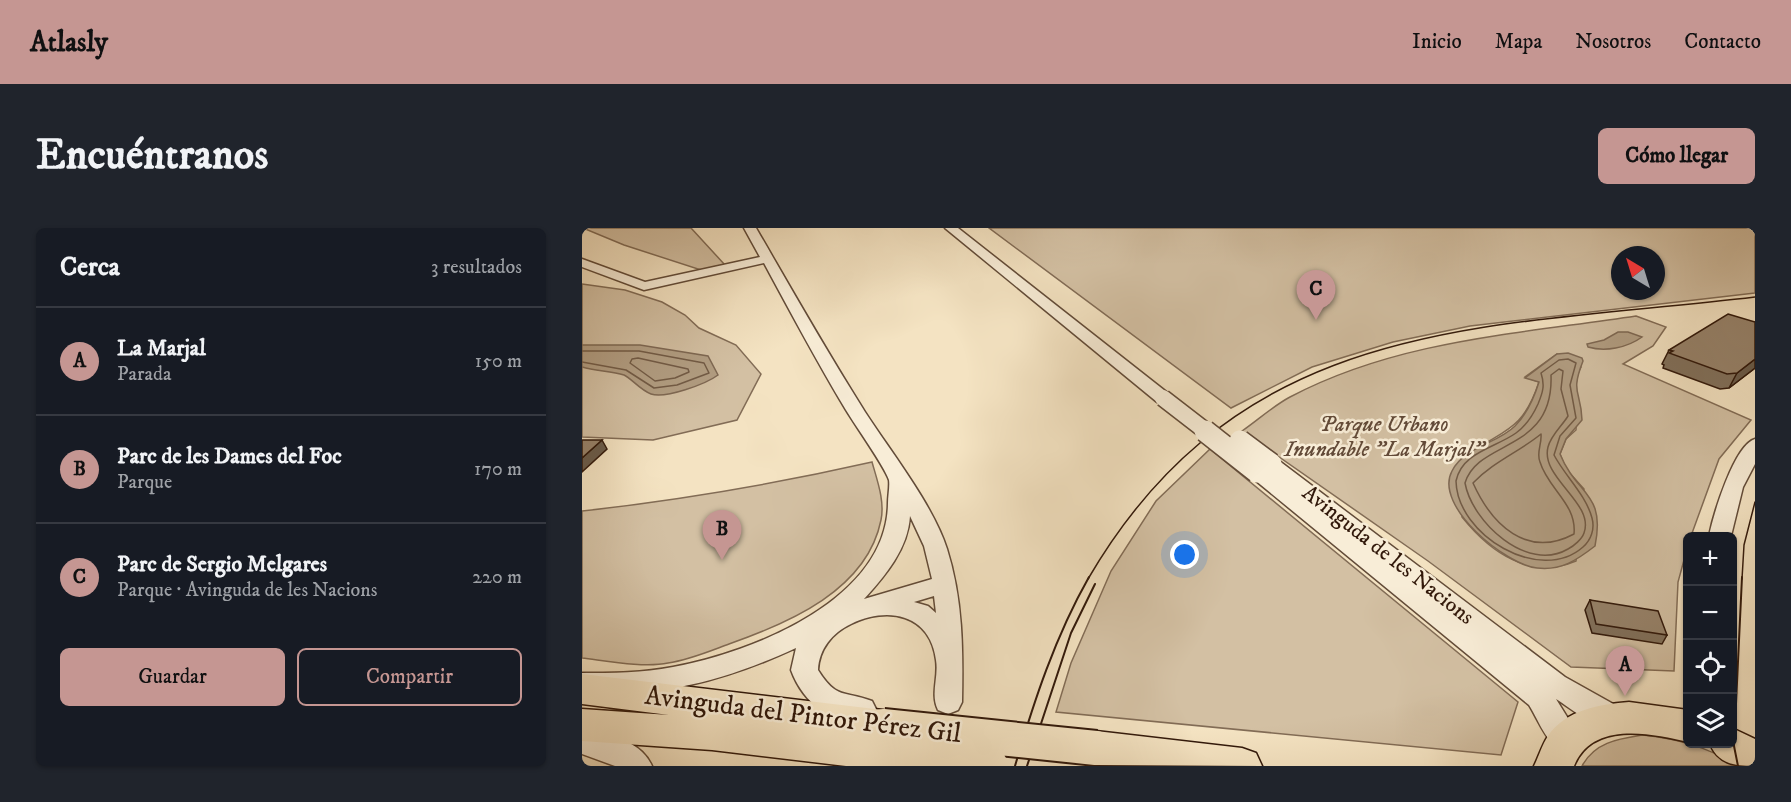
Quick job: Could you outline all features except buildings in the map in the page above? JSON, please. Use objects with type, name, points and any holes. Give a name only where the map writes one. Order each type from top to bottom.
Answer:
[{"type":"main road","name":"Avinguda del Pintor Pérez Gil","points":[[582,689],[882,730],[1096,748],[1242,766]]},
{"type":"main road","points":[[1560,754],[1587,726],[1614,719],[1648,718],[1683,724]]},
{"type":"main road","name":"Avinguda del Pintor Pérez Gil","points":[[582,725],[712,734],[882,730],[991,766]]},
{"type":"main road","points":[[1736,748],[1755,758]]},
{"type":"street","points":[[750,228],[899,483],[917,509],[935,546],[945,584],[951,632],[948,658],[948,702]]},
{"type":"street","name":"Avinguda de les Nacions","points":[[951,228],[1264,468],[1555,686],[1614,719]]},
{"type":"street","name":"Avinguda de les Nacions","points":[[968,228],[1170,396]]},
{"type":"street","points":[[582,262],[644,286],[690,274],[767,259]]},
{"type":"street","points":[[1721,532],[1733,487],[1755,445]]},
{"type":"street","name":"Avinguda de les Nacions","points":[[1264,468],[1539,697],[1560,754]]},
{"type":"street","points":[[582,684],[636,684],[711,671],[754,655],[799,634],[849,598],[876,572],[896,536],[899,483]]},
{"type":"street","points":[[879,603],[945,584]]},
{"type":"street","points":[[879,603],[906,606],[924,615],[937,628],[948,658]]},
{"type":"street","name":"Avinguda del Pintor Pérez Gil","points":[[879,603],[851,612],[832,622],[807,650],[804,670],[817,694],[882,730]]},
{"type":"street","points":[[582,741],[622,753],[637,766]]},
{"type":"green space","points":[[583,228],[691,228],[725,265],[701,270],[624,245]]},
{"type":"green space","points":[[989,228],[1755,228],[1755,293],[1470,326],[1393,342],[1312,367],[1231,408]]},
{"type":"green space","points":[[582,284],[625,290],[662,302],[685,315],[699,328],[736,345],[761,374],[737,420],[653,440],[582,437]]},
{"type":"green space","name":"Parque Urbano Inundable \"La Marjal\"","points":[[1636,316],[1666,327],[1653,346],[1623,364],[1751,420],[1719,459],[1692,532],[1683,532],[1683,564],[1678,582],[1674,671],[1571,667],[1428,561],[1242,431],[1290,397],[1331,378],[1416,351],[1503,335]],"holes":[[[1557,354],[1581,367],[1578,373],[1576,430],[1566,439],[1560,454],[1566,469],[1584,489],[1576,561],[1559,566],[1527,565],[1499,552],[1473,530],[1462,517],[1460,461],[1507,430],[1524,413],[1539,382],[1525,377]]]},
{"type":"green space","points":[[1210,449],[1518,702],[1501,755],[1056,712],[1071,663],[1111,571],[1156,501]]},
{"type":"green space","points":[[872,462],[882,505],[881,520],[873,545],[860,566],[843,584],[822,600],[776,626],[684,660],[648,665],[582,658],[582,511],[727,491]]},
{"type":"green space","points":[[1643,735],[1669,739],[1683,743],[1683,748],[1700,748],[1739,766],[1582,766],[1587,758],[1600,747],[1616,740]]},
{"type":"water","points":[[1618,332],[1628,332],[1642,337],[1616,348],[1588,347],[1587,344],[1604,340]]},
{"type":"water","points":[[582,345],[640,345],[708,356],[718,375],[685,390],[651,394],[624,375],[582,367]]},
{"type":"water","points":[[1568,353],[1582,358],[1583,361],[1577,380],[1582,420],[1566,439],[1560,454],[1567,468],[1593,504],[1597,515],[1595,546],[1582,556],[1561,566],[1537,568],[1508,556],[1476,532],[1462,516],[1453,500],[1449,485],[1452,471],[1465,456],[1508,432],[1523,416],[1539,382],[1525,378],[1557,354]]},
{"type":"tram line","points":[[1088,579],[1150,492],[1220,427],[1296,381],[1379,350],[1467,330],[1560,317],[1755,297]]},
{"type":"tram line","points":[[1742,579],[1744,545],[1755,502]]},
{"type":"tram line","points":[[1015,766],[1046,670],[1089,577]]},
{"type":"tram line","points":[[1738,766],[1734,746],[1742,577]]},
{"type":"tram line","points":[[1027,766],[1071,633],[1095,584]]},
{"type":"place","name":"Parc de Sergio Melgares","points":[[1316,320]]},
{"type":"place","name":"Parc de les Dames del Foc","points":[[722,560]]},
{"type":"place","name":"La Marjal","points":[[1625,696]]}]
